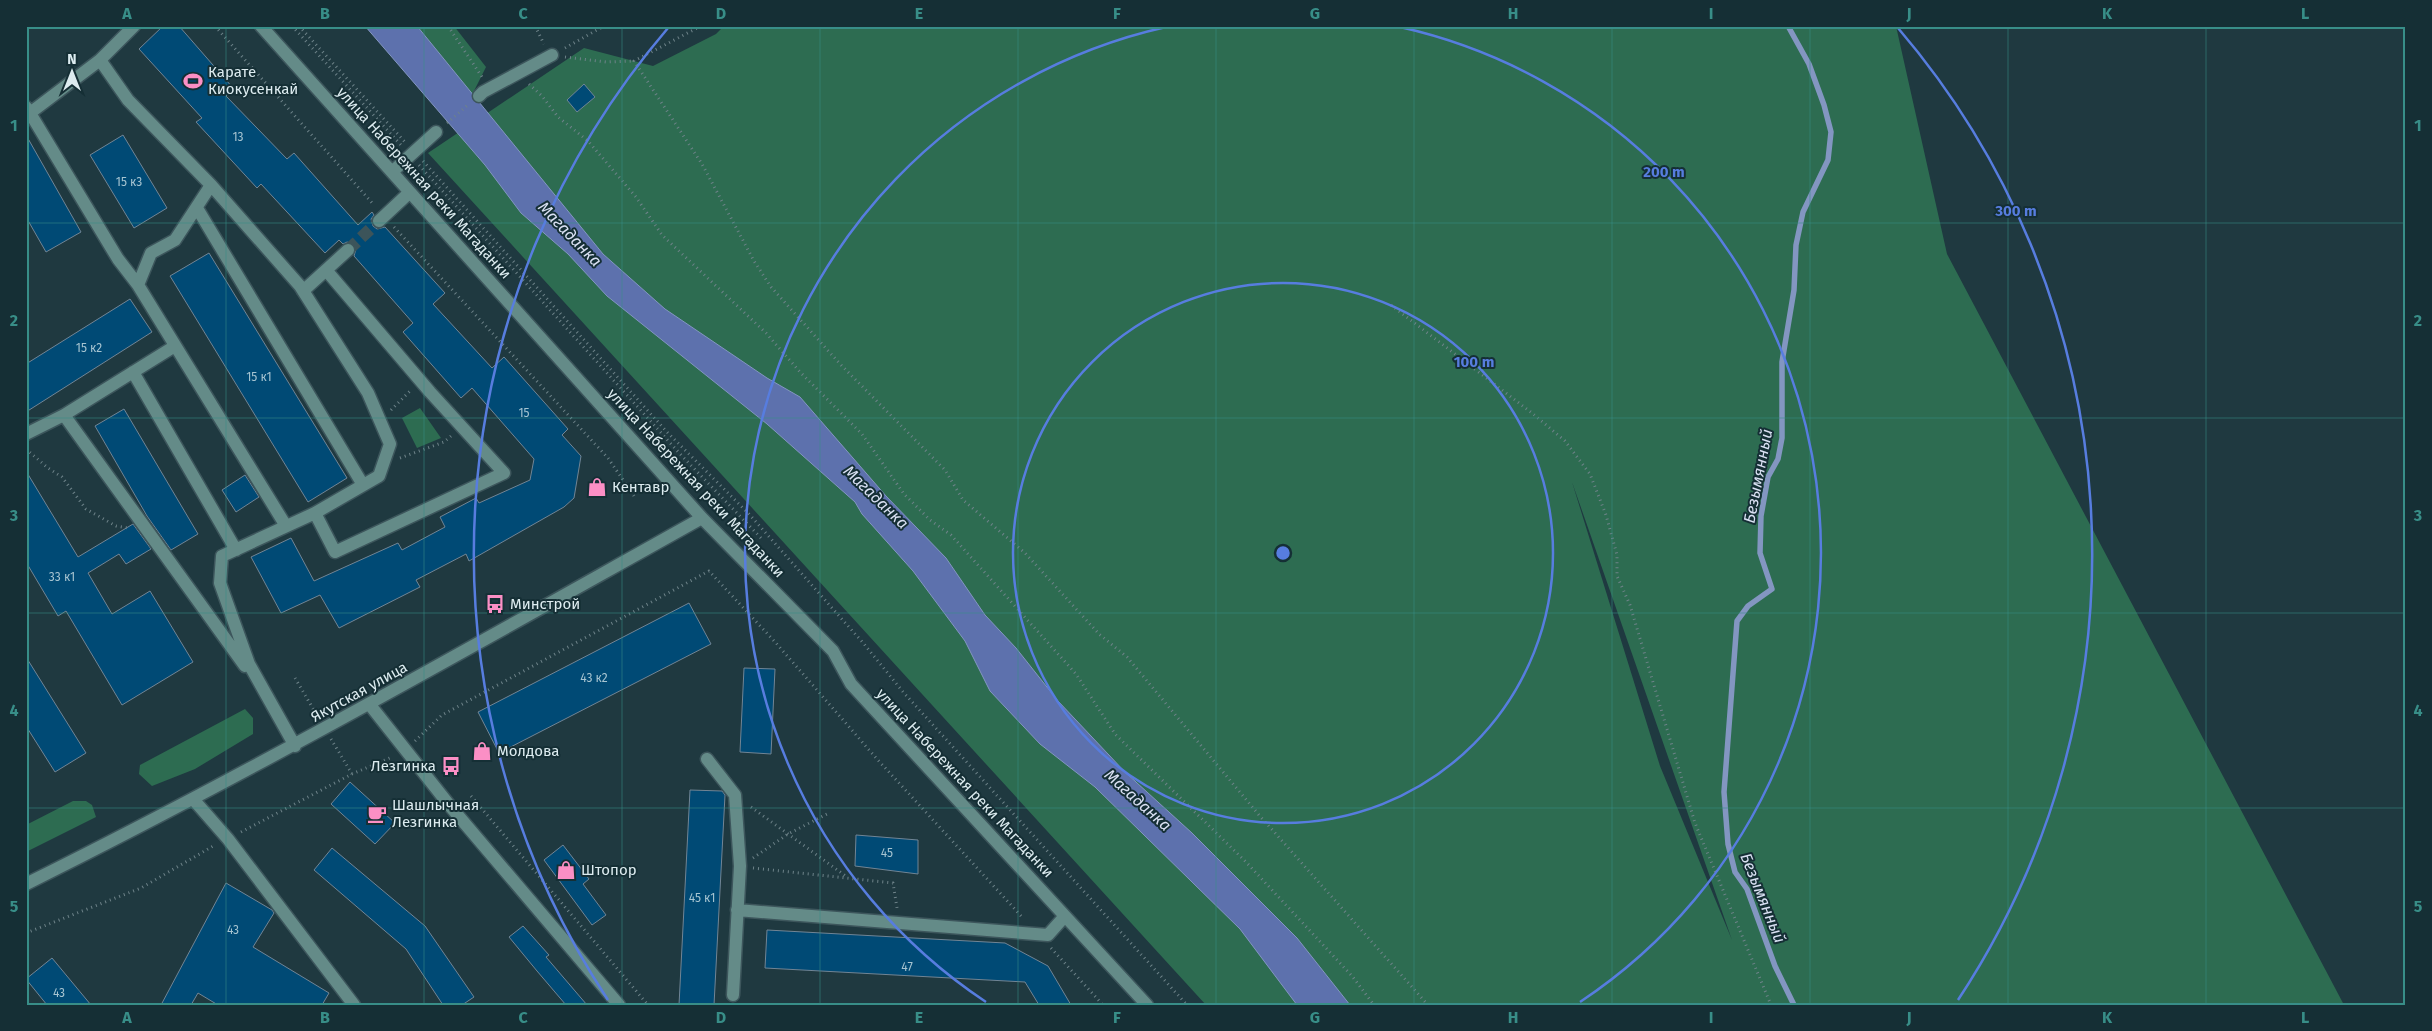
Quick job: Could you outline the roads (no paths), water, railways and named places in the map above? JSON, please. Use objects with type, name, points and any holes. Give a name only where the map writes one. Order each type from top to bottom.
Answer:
[{"type":"street","points":[[134,26],[100,60],[28,110],[118,259],[138,285],[286,526]]},
{"type":"street","name":"улица Набережная реки Магаданки","points":[[261,26],[702,518],[833,651],[851,684],[1147,1005]]},
{"type":"street","points":[[479,96],[490,88],[552,55]]},
{"type":"street","points":[[100,60],[128,100],[211,185],[303,291],[368,393],[390,444],[379,476],[315,513],[222,556],[220,583],[249,664],[295,746]]},
{"type":"street","points":[[392,172],[436,132]]},
{"type":"street","points":[[138,285],[151,253],[175,240],[211,185]]},
{"type":"street","points":[[382,218],[410,192]]},
{"type":"street","points":[[197,208],[364,485]]},
{"type":"street","points":[[303,291],[348,250]]},
{"type":"street","points":[[315,513],[335,552],[504,473],[420,380],[326,270]]},
{"type":"street","points":[[26,434],[64,415],[175,346]]},
{"type":"street","points":[[133,372],[236,550]]},
{"type":"street","points":[[64,415],[266,695]]},
{"type":"street","name":"Якутская улица","points":[[26,884],[295,746],[702,518]]},
{"type":"street","points":[[370,705],[450,806],[619,1005]]},
{"type":"street","points":[[707,760],[735,795],[740,866],[732,995]]},
{"type":"street","points":[[193,799],[228,839],[354,1005]]},
{"type":"street","points":[[737,910],[1039,935],[1048,935],[1065,916]]},
{"type":"water","name":"Магаданка","points":[[365,26],[417,26],[603,254],[665,309],[767,378],[800,397],[886,496],[946,558],[985,615],[1016,648],[1058,701],[1125,772],[1192,833],[1297,938],[1350,1005],[1297,1005],[1240,929],[1095,787],[1040,744],[990,691],[965,641],[913,571],[862,514],[855,502],[767,424],[607,296],[568,254],[521,213],[485,165]]},
{"type":"waterway","name":"Безымянный","points":[[1788,26],[1809,64],[1824,105],[1831,132],[1828,160],[1803,212],[1796,245],[1794,290],[1782,362],[1782,438],[1778,459],[1768,477],[1761,516],[1760,553],[1772,589],[1748,606],[1737,621],[1724,792],[1728,844],[1735,872],[1747,889],[1775,966],[1794,1005]]},
{"type":"tunnel","points":[[348,250],[379,221]]},
{"type":"place","name":"Карате Киокусенкай","points":[[193,81]]},
{"type":"place","name":"Кентавр","points":[[597,487]]},
{"type":"place","name":"Минстрой","points":[[495,604]]},
{"type":"place","name":"Молдова","points":[[482,751]]},
{"type":"place","name":"Лезгинка","points":[[451,766]]},
{"type":"place","name":"Шашлычная Лезгинка","points":[[377,814]]},
{"type":"place","name":"Штопор","points":[[566,870]]}]
